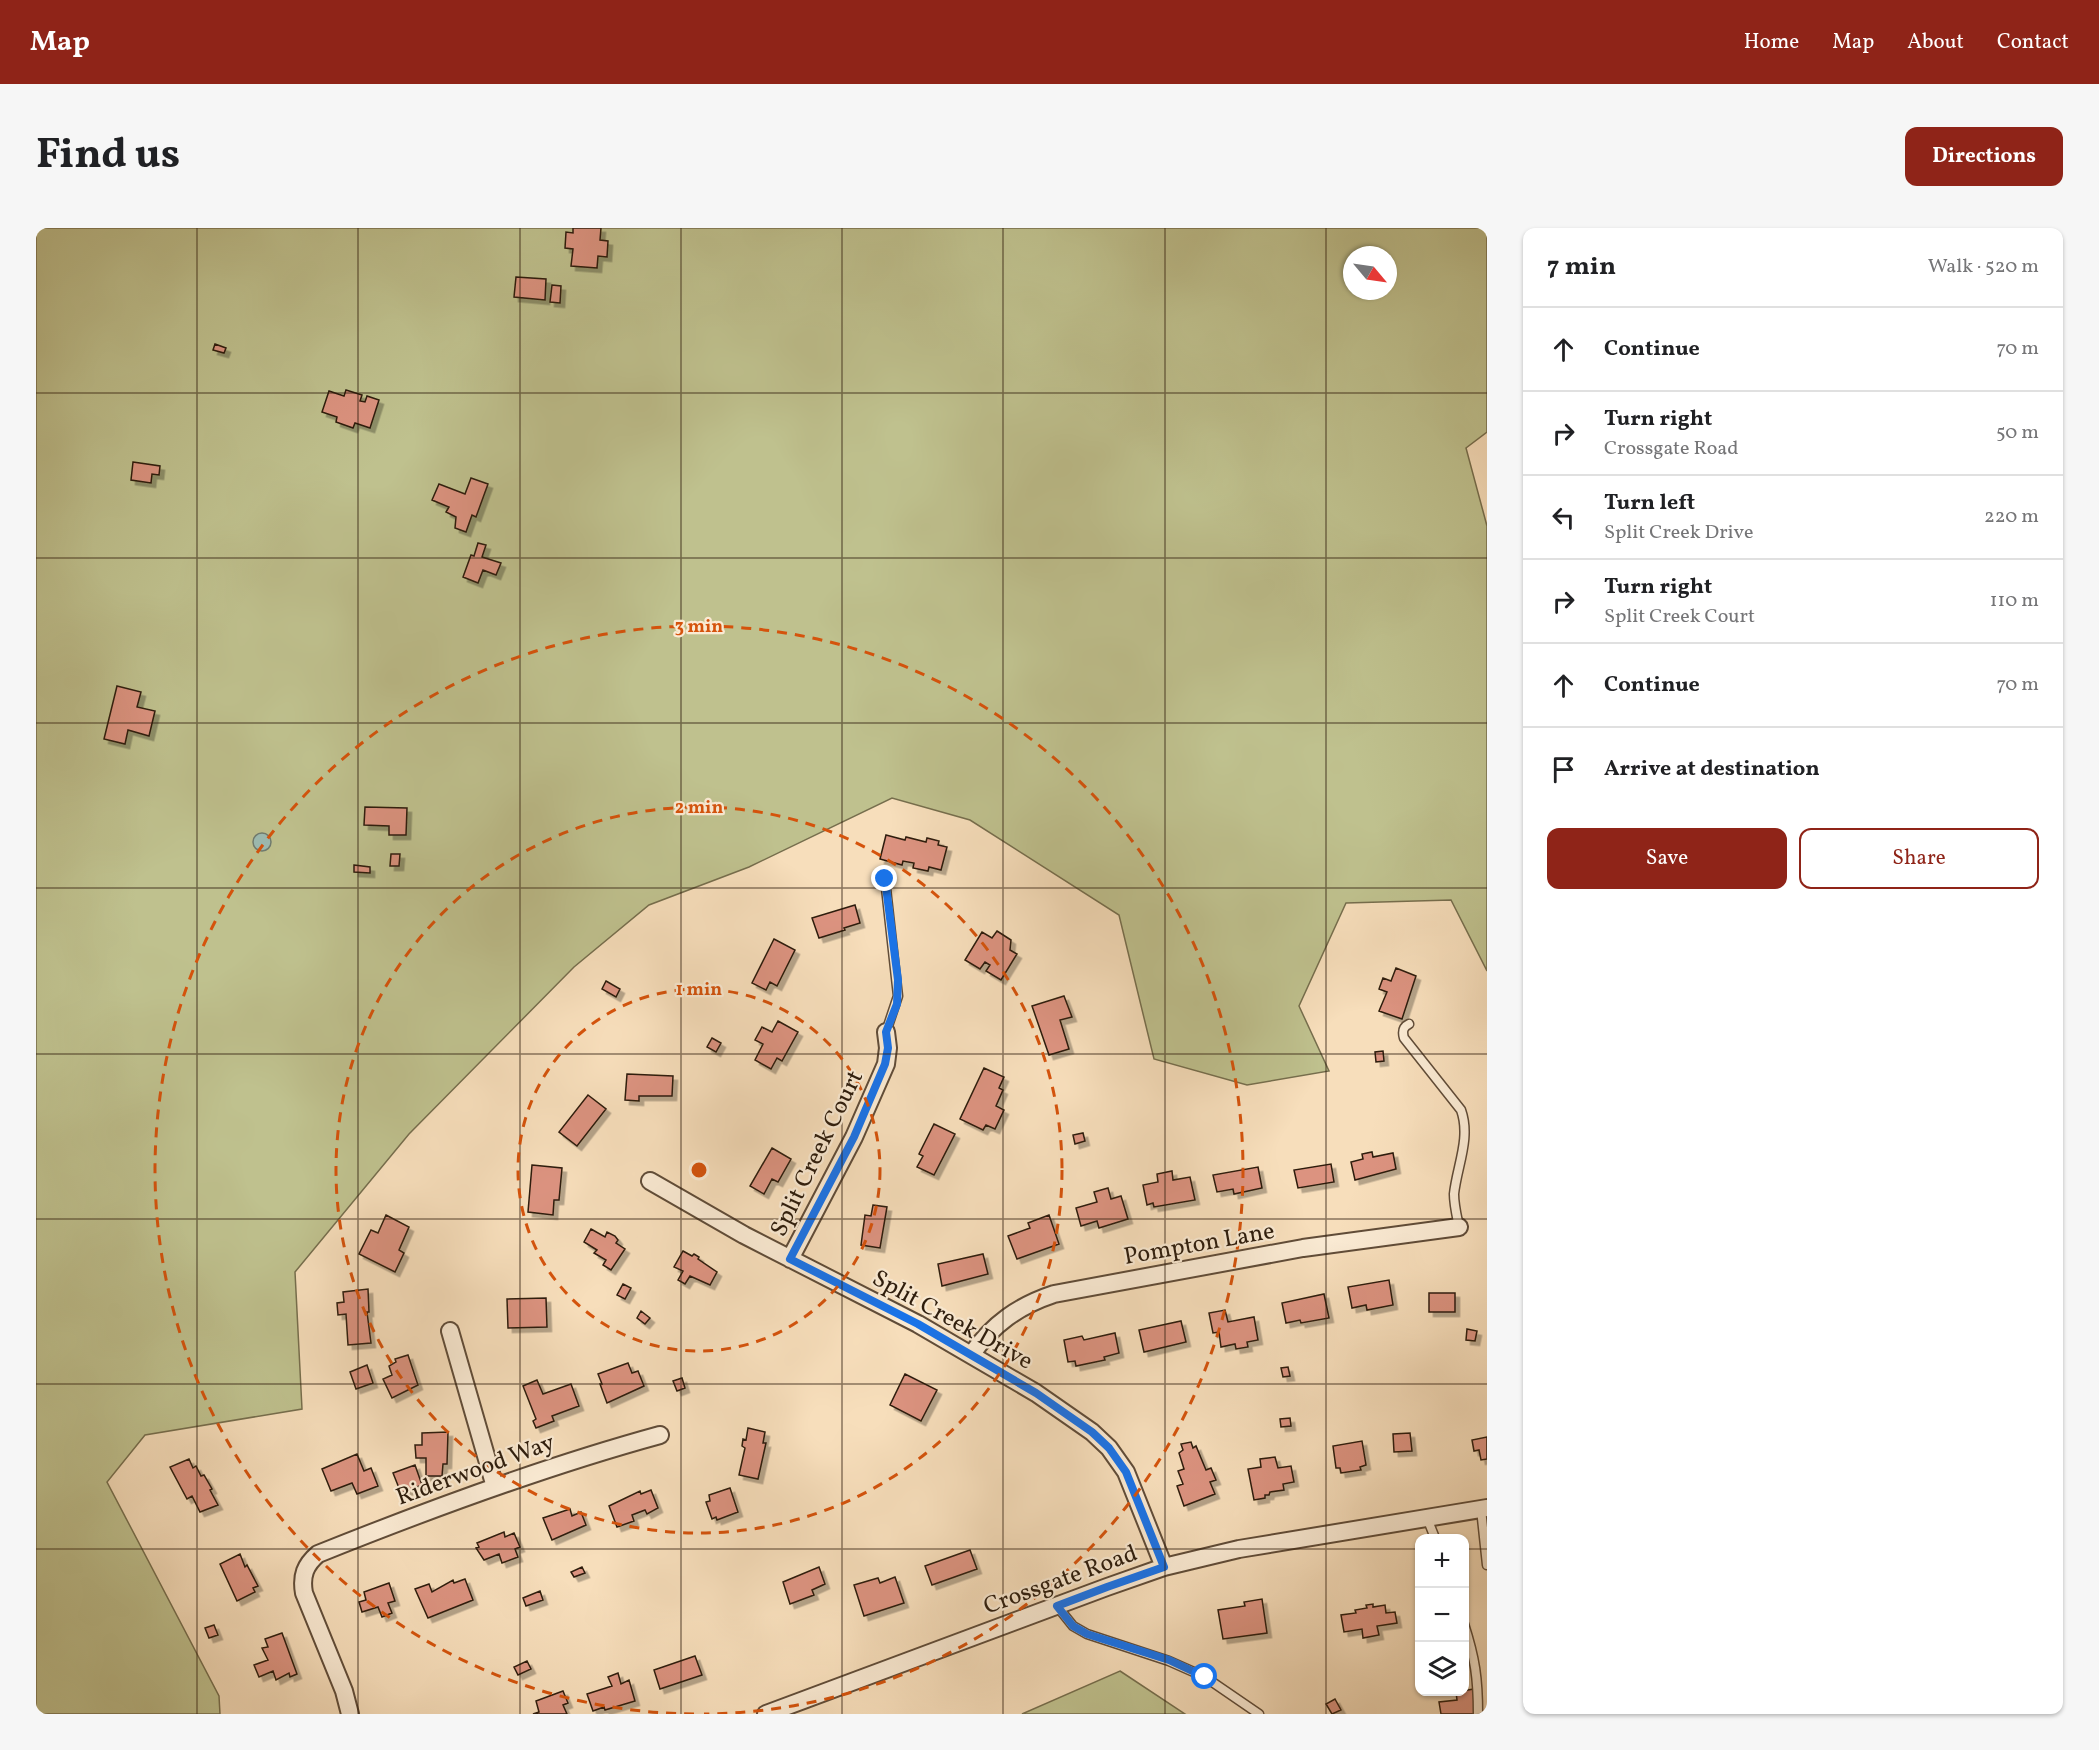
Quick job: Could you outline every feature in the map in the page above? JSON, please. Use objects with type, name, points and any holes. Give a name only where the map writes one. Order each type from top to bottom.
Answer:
[{"type":"street","name":"Split Creek Court","points":[[790,1259],[854,1137],[881,1075],[888,1048],[886,1032]]},
{"type":"street","name":"Split Creek Drive","points":[[650,1181],[744,1235],[918,1324],[1052,1403],[1092,1432],[1109,1448],[1126,1472],[1164,1567]]},
{"type":"street","name":"Pompton Lane","points":[[971,1355],[996,1324],[1014,1311],[1054,1294],[1303,1248],[1459,1227]]},
{"type":"street","points":[[450,1331],[495,1487]]},
{"type":"street","name":"Riderwood Way","points":[[351,1714],[344,1691],[304,1593],[302,1582],[304,1571],[318,1554],[423,1512],[584,1456],[660,1434]]},
{"type":"street","name":"Crossgate Road","points":[[777,1712],[1164,1567],[1239,1549],[1484,1509]]},
{"type":"lane","points":[[885,879],[898,980],[898,996],[886,1032]]},
{"type":"lane","points":[[1409,1024],[1402,1032],[1404,1038],[1461,1110],[1465,1121],[1465,1136],[1454,1196],[1459,1227]]},
{"type":"lane","points":[[1484,1509],[1487,1566]]},
{"type":"lane","points":[[1427,1518],[1433,1534]]},
{"type":"lane","points":[[1057,1606],[1073,1626],[1087,1634],[1169,1660],[1205,1677],[1259,1714]]},
{"type":"lane","points":[[1469,1638],[1475,1655],[1478,1714]]},
{"type":"green space","points":[[36,228],[1487,228],[1487,432],[1466,448],[1487,526],[1487,971],[1451,900],[1346,903],[1299,1006],[1329,1071],[1247,1085],[1154,1059],[1119,915],[970,820],[892,798],[749,867],[649,905],[574,967],[409,1134],[295,1272],[302,1409],[145,1435],[107,1482],[219,1696],[220,1714],[36,1714]]},
{"type":"green space","points":[[1120,1671],[1185,1714],[1022,1714]]},
{"type":"water","points":[[262,833],[268,836],[271,842],[268,848],[262,851],[256,848],[253,842],[256,836]]},
{"type":"building","points":[[573,228],[601,228],[600,240],[608,241],[607,257],[598,256],[597,268],[571,266],[573,249],[565,248],[566,232],[573,233]]},
{"type":"building","points":[[516,277],[546,279],[545,300],[514,297]]},
{"type":"building","points":[[552,285],[561,286],[560,303],[550,302]]},
{"type":"building","points":[[215,344],[226,348],[224,353],[213,350]]},
{"type":"building","points":[[346,390],[362,395],[360,401],[365,402],[367,396],[379,400],[370,428],[355,423],[353,428],[336,422],[337,417],[322,412],[329,391],[344,396]]},
{"type":"building","points":[[133,462],[160,466],[159,475],[152,474],[151,483],[131,480]]},
{"type":"building","points":[[471,478],[488,484],[476,517],[472,515],[466,532],[455,528],[456,517],[446,512],[449,507],[432,500],[439,484],[465,494]]},
{"type":"building","points":[[478,543],[486,545],[482,557],[501,563],[496,575],[483,570],[478,583],[463,577]]},
{"type":"building","points":[[117,686],[141,692],[137,707],[155,711],[149,736],[128,730],[125,744],[104,739]]},
{"type":"building","points":[[365,807],[407,808],[406,835],[389,835],[389,826],[364,825]]},
{"type":"building","points":[[886,835],[905,840],[906,837],[926,842],[927,838],[939,841],[938,845],[947,847],[941,870],[929,867],[928,871],[913,868],[914,863],[903,861],[902,865],[880,859]]},
{"type":"building","points":[[391,854],[400,854],[399,866],[390,866]]},
{"type":"building","points":[[354,865],[370,867],[370,873],[354,872]]},
{"type":"building","points":[[855,905],[860,923],[819,938],[812,918]]},
{"type":"building","points":[[997,931],[1011,940],[1010,950],[1017,954],[1001,980],[986,971],[990,965],[985,962],[980,969],[965,960],[982,932],[992,938]]},
{"type":"building","points":[[774,939],[795,950],[777,986],[770,982],[766,990],[752,983]]},
{"type":"building","points":[[1396,968],[1416,976],[1402,1019],[1379,1011],[1387,992],[1379,989],[1383,978],[1391,981]]},
{"type":"building","points":[[606,981],[620,989],[616,997],[602,989]]},
{"type":"building","points":[[1064,996],[1072,1017],[1060,1020],[1069,1049],[1049,1055],[1032,1006]]},
{"type":"building","points":[[778,1021],[798,1032],[782,1061],[777,1058],[771,1069],[755,1060],[763,1044],[755,1040],[762,1027],[772,1032]]},
{"type":"building","points":[[712,1038],[721,1043],[716,1052],[707,1047]]},
{"type":"building","points":[[1383,1051],[1384,1061],[1376,1062],[1375,1052]]},
{"type":"building","points":[[984,1068],[1004,1077],[999,1088],[1003,1090],[996,1106],[1004,1110],[995,1129],[986,1125],[983,1130],[960,1119]]},
{"type":"building","points":[[627,1074],[673,1076],[672,1096],[639,1096],[639,1101],[625,1100]]},
{"type":"building","points":[[588,1095],[606,1109],[577,1146],[559,1132]]},
{"type":"building","points":[[934,1124],[955,1134],[934,1175],[917,1167],[923,1156],[919,1154]]},
{"type":"building","points":[[1083,1133],[1085,1141],[1075,1144],[1073,1135]]},
{"type":"building","points":[[772,1148],[791,1159],[778,1182],[772,1179],[764,1194],[750,1186]]},
{"type":"building","points":[[1372,1152],[1373,1157],[1393,1153],[1396,1169],[1355,1180],[1351,1162],[1363,1159],[1362,1154]]},
{"type":"building","points":[[1331,1164],[1334,1182],[1298,1188],[1294,1170]]},
{"type":"building","points":[[532,1165],[562,1168],[559,1200],[554,1200],[553,1215],[528,1212]]},
{"type":"building","points":[[1258,1167],[1262,1188],[1234,1194],[1233,1189],[1217,1192],[1213,1175]]},
{"type":"building","points":[[1172,1171],[1173,1180],[1190,1177],[1195,1200],[1154,1207],[1153,1203],[1147,1205],[1143,1185],[1158,1182],[1157,1174]]},
{"type":"building","points":[[1108,1188],[1111,1199],[1121,1196],[1128,1219],[1099,1228],[1097,1221],[1081,1226],[1076,1208],[1097,1202],[1094,1192]]},
{"type":"building","points":[[873,1205],[887,1207],[880,1248],[861,1245],[865,1215],[871,1216]]},
{"type":"building","points":[[386,1215],[409,1227],[399,1250],[404,1253],[395,1272],[359,1254],[371,1230],[378,1233]]},
{"type":"building","points":[[1049,1215],[1059,1244],[1017,1259],[1008,1236],[1030,1228],[1028,1223]]},
{"type":"building","points":[[591,1229],[605,1237],[607,1232],[615,1236],[618,1240],[616,1243],[625,1249],[611,1270],[603,1265],[606,1260],[594,1253],[597,1250],[584,1242]]},
{"type":"building","points":[[683,1251],[699,1257],[698,1259],[717,1272],[710,1285],[690,1276],[685,1284],[678,1280],[683,1271],[674,1267]]},
{"type":"building","points":[[983,1254],[988,1274],[942,1286],[938,1264]]},
{"type":"building","points":[[1389,1280],[1393,1305],[1367,1310],[1366,1305],[1352,1308],[1348,1287]]},
{"type":"building","points":[[623,1284],[631,1288],[625,1299],[617,1295]]},
{"type":"building","points":[[368,1289],[369,1312],[367,1312],[371,1343],[348,1345],[346,1314],[338,1315],[337,1303],[344,1302],[343,1292]]},
{"type":"building","points":[[1429,1293],[1455,1293],[1455,1312],[1429,1312]]},
{"type":"building","points":[[1324,1294],[1329,1318],[1286,1323],[1282,1303]]},
{"type":"building","points":[[546,1298],[547,1327],[508,1328],[507,1299]]},
{"type":"building","points":[[1225,1310],[1228,1322],[1254,1317],[1258,1340],[1247,1342],[1248,1347],[1236,1349],[1235,1344],[1221,1347],[1219,1332],[1213,1333],[1209,1313]]},
{"type":"building","points":[[641,1311],[650,1318],[645,1324],[637,1318]]},
{"type":"building","points":[[1181,1321],[1186,1342],[1144,1352],[1139,1330]]},
{"type":"building","points":[[1467,1329],[1477,1331],[1475,1341],[1466,1340]]},
{"type":"building","points":[[1115,1333],[1119,1353],[1104,1357],[1105,1360],[1076,1366],[1075,1361],[1068,1362],[1064,1340],[1082,1336],[1084,1340]]},
{"type":"building","points":[[408,1355],[418,1385],[392,1398],[383,1379],[392,1375],[389,1366],[396,1362],[395,1359]]},
{"type":"building","points":[[628,1363],[632,1373],[638,1371],[644,1386],[607,1403],[598,1374]]},
{"type":"building","points":[[367,1365],[373,1383],[356,1389],[350,1372]]},
{"type":"building","points":[[1288,1367],[1290,1376],[1283,1377],[1281,1368]]},
{"type":"building","points":[[905,1374],[937,1390],[921,1421],[890,1405]]},
{"type":"building","points":[[682,1378],[685,1388],[677,1391],[673,1381]]},
{"type":"building","points":[[537,1380],[543,1394],[571,1384],[579,1406],[552,1416],[554,1421],[536,1428],[533,1421],[536,1419],[523,1386]]},
{"type":"building","points":[[1290,1418],[1291,1426],[1281,1427],[1280,1419]]},
{"type":"building","points":[[748,1428],[765,1432],[763,1443],[766,1443],[758,1479],[739,1475],[745,1448],[742,1446],[743,1439],[746,1440]]},
{"type":"building","points":[[448,1432],[447,1464],[443,1464],[442,1476],[426,1476],[426,1458],[416,1458],[415,1445],[422,1445],[422,1433]]},
{"type":"building","points":[[1410,1433],[1412,1451],[1394,1452],[1393,1434]]},
{"type":"building","points":[[1487,1437],[1487,1459],[1481,1460],[1479,1450],[1474,1451],[1472,1440]]},
{"type":"building","points":[[1362,1441],[1366,1465],[1360,1467],[1361,1470],[1341,1473],[1340,1468],[1336,1468],[1333,1446]]},
{"type":"building","points":[[1191,1442],[1193,1448],[1196,1446],[1206,1470],[1211,1468],[1216,1480],[1210,1482],[1215,1494],[1184,1506],[1177,1486],[1183,1484],[1178,1471],[1184,1469],[1179,1453],[1183,1450],[1181,1444]]},
{"type":"building","points":[[357,1454],[364,1471],[371,1468],[378,1486],[357,1494],[352,1483],[331,1491],[322,1469]]},
{"type":"building","points":[[1275,1457],[1278,1468],[1291,1466],[1294,1482],[1283,1484],[1284,1490],[1270,1492],[1269,1495],[1265,1495],[1265,1498],[1254,1500],[1248,1469],[1261,1467],[1260,1459]]},
{"type":"building","points":[[189,1459],[193,1468],[196,1466],[201,1476],[204,1475],[218,1505],[200,1512],[192,1496],[187,1499],[170,1467]]},
{"type":"building","points":[[415,1465],[422,1485],[401,1493],[393,1473]]},
{"type":"building","points":[[730,1488],[738,1512],[717,1520],[716,1517],[712,1519],[706,1502],[710,1501],[709,1495]]},
{"type":"building","points":[[651,1490],[658,1508],[647,1514],[645,1510],[632,1515],[634,1521],[617,1527],[609,1506],[640,1491],[641,1494]]},
{"type":"building","points":[[570,1509],[572,1516],[581,1512],[586,1525],[552,1540],[543,1518]]},
{"type":"building","points":[[504,1532],[505,1537],[514,1533],[520,1547],[515,1549],[518,1557],[502,1563],[499,1554],[484,1560],[476,1548],[479,1547],[477,1543]]},
{"type":"building","points":[[970,1550],[977,1569],[932,1585],[925,1566]]},
{"type":"building","points":[[240,1554],[245,1567],[247,1565],[258,1586],[253,1588],[255,1592],[237,1601],[220,1564]]},
{"type":"building","points":[[582,1567],[585,1573],[574,1577],[571,1572]]},
{"type":"building","points":[[819,1567],[825,1584],[812,1590],[814,1595],[790,1604],[783,1582]]},
{"type":"building","points":[[895,1577],[904,1603],[864,1616],[854,1585],[878,1578],[880,1583]]},
{"type":"building","points":[[465,1579],[473,1600],[428,1618],[415,1589],[429,1584],[432,1592],[453,1580],[454,1583]]},
{"type":"building","points":[[389,1583],[395,1601],[388,1603],[392,1613],[382,1617],[378,1607],[362,1612],[359,1602],[366,1600],[364,1592]]},
{"type":"building","points":[[540,1591],[543,1600],[526,1606],[523,1598]]},
{"type":"building","points":[[1262,1599],[1267,1633],[1223,1639],[1218,1610],[1245,1606],[1244,1602]]},
{"type":"building","points":[[1373,1604],[1373,1607],[1385,1605],[1386,1613],[1395,1612],[1397,1623],[1377,1626],[1379,1635],[1363,1638],[1362,1629],[1344,1632],[1341,1615],[1356,1613],[1355,1610],[1367,1608],[1366,1605]]},
{"type":"building","points":[[214,1625],[218,1635],[209,1638],[205,1628]]},
{"type":"building","points":[[282,1633],[297,1674],[290,1677],[289,1673],[276,1680],[273,1671],[259,1677],[254,1665],[268,1660],[262,1648],[268,1647],[265,1639]]},
{"type":"building","points":[[695,1656],[702,1675],[660,1689],[654,1670]]},
{"type":"building","points":[[527,1661],[531,1669],[518,1675],[514,1667]]},
{"type":"building","points":[[618,1673],[621,1684],[629,1680],[635,1701],[605,1710],[604,1707],[593,1711],[587,1694],[612,1686],[608,1677]]},
{"type":"building","points":[[1474,1689],[1475,1714],[1441,1714],[1439,1702],[1457,1700],[1456,1696],[1469,1696],[1469,1690]]},
{"type":"building","points":[[563,1691],[568,1703],[563,1705],[567,1714],[533,1714],[539,1712],[536,1701]]},
{"type":"building","points":[[1335,1699],[1341,1710],[1332,1714],[1326,1704]]},
{"type":"route","points":[[885,879],[898,996],[886,1032],[888,1048],[885,1064],[854,1137],[790,1259],[918,1324],[1036,1393],[1092,1432],[1109,1448],[1126,1472],[1164,1567],[1057,1606],[1073,1626],[1087,1634],[1169,1660],[1205,1677]]}]
